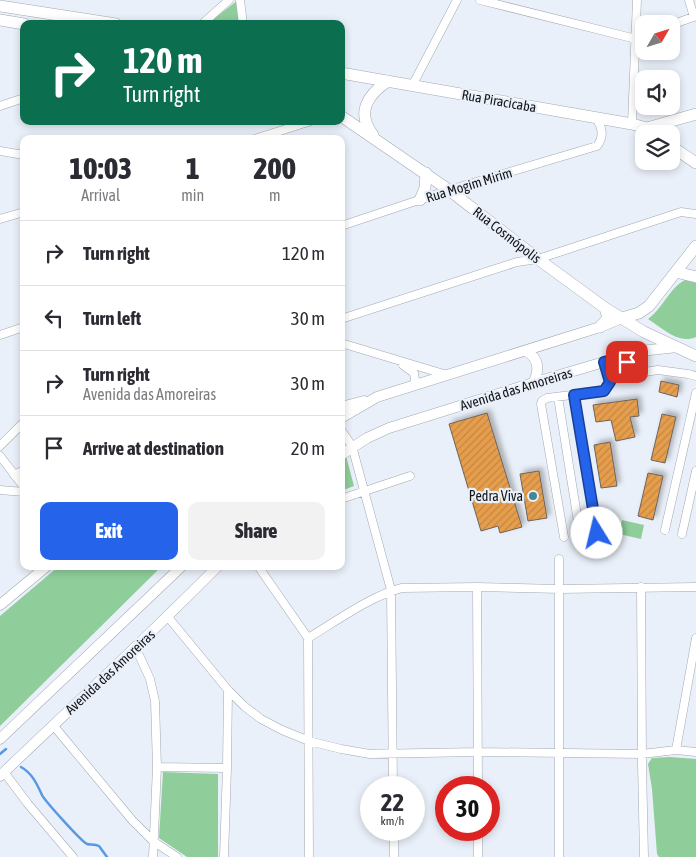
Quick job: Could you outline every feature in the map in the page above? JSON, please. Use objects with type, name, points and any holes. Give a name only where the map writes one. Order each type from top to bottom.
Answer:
[{"type":"main road","points":[[0,6],[90,20]]},
{"type":"main road","points":[[0,20],[20,23]]},
{"type":"main road","name":"Rua Piracicaba","points":[[345,74],[635,125]]},
{"type":"main road","points":[[376,138],[366,124],[364,114],[369,100],[375,91],[388,81]]},
{"type":"main road","points":[[667,125],[696,114]]},
{"type":"main road","name":"Rua Cosmópolis","points":[[345,119],[426,173],[605,308],[644,332],[677,347]]},
{"type":"main road","points":[[680,152],[696,162]]},
{"type":"main road","points":[[420,200],[425,188],[426,173]]},
{"type":"main road","points":[[345,406],[414,386],[633,316],[649,306],[696,246]]},
{"type":"main road","points":[[676,272],[696,278]]},
{"type":"main road","points":[[600,327],[608,318],[605,308]]},
{"type":"main road","points":[[677,347],[696,344]]},
{"type":"main road","points":[[677,347],[696,356]]},
{"type":"main road","name":"Avenida das Amoreiras","points":[[345,452],[352,446],[389,428],[641,351],[677,347]]},
{"type":"main road","points":[[526,351],[536,360],[538,367],[533,383]]},
{"type":"main road","points":[[345,416],[376,397]]},
{"type":"main road","points":[[0,605],[41,570]]},
{"type":"main road","points":[[0,739],[178,570]]},
{"type":"main road","name":"Avenida das Amoreiras","points":[[2,774],[133,648],[168,617],[214,570]]},
{"type":"street","points":[[206,20],[229,0]]},
{"type":"street","points":[[240,0],[242,20]]},
{"type":"street","points":[[412,86],[457,0]]},
{"type":"street","points":[[480,0],[635,36]]},
{"type":"street","points":[[637,0],[638,15]]},
{"type":"street","points":[[680,23],[695,17],[689,0]]},
{"type":"street","points":[[632,124],[638,60]]},
{"type":"street","points":[[0,106],[20,99]]},
{"type":"street","name":"Rua Mogim Mirim","points":[[345,225],[449,190],[598,146],[602,138],[602,130],[595,117]]},
{"type":"street","points":[[267,135],[298,125]]},
{"type":"street","points":[[0,151],[20,154]]},
{"type":"street","points":[[345,318],[517,262],[538,259],[681,212],[696,214]]},
{"type":"street","points":[[0,219],[20,213]]},
{"type":"street","points":[[0,335],[20,328]]},
{"type":"street","points":[[345,344],[447,375]]},
{"type":"street","points":[[623,357],[634,372],[658,370],[696,376]]},
{"type":"street","points":[[390,358],[411,370],[415,376],[414,386]]},
{"type":"street","points":[[564,537],[541,404],[545,398],[602,392],[609,385],[604,362]]},
{"type":"street","points":[[666,530],[696,393]]},
{"type":"street","points":[[574,395],[597,533]]},
{"type":"street","points":[[558,397],[580,534]]},
{"type":"street","points":[[0,446],[20,426]]},
{"type":"street","points":[[345,436],[352,446],[391,590],[393,776]]},
{"type":"street","points":[[0,456],[20,482]]},
{"type":"street","points":[[682,534],[696,471]]},
{"type":"street","points":[[9,492],[14,475],[20,472]]},
{"type":"street","points":[[345,498],[410,476]]},
{"type":"street","points":[[0,490],[20,492]]},
{"type":"street","points":[[559,559],[559,857]]},
{"type":"street","points":[[261,570],[308,638],[309,857]]},
{"type":"street","points":[[477,587],[478,776]]},
{"type":"street","points":[[641,587],[644,857]]},
{"type":"street","points":[[308,638],[391,590],[402,588],[696,587]]},
{"type":"street","points":[[168,617],[228,690],[261,719],[309,741],[340,750],[370,754],[478,752],[642,754],[676,750],[696,752]]},
{"type":"street","points":[[676,750],[696,638]]},
{"type":"street","points":[[133,648],[140,657],[150,679],[155,701],[157,767],[153,857]]},
{"type":"street","points":[[224,857],[228,690]]},
{"type":"street","points":[[53,725],[132,820],[153,841],[177,857]]},
{"type":"street","points":[[157,767],[227,768]]},
{"type":"street","points":[[2,774],[73,857]]},
{"type":"street","points":[[394,841],[394,857]]},
{"type":"street","points":[[478,841],[478,857]]},
{"type":"green space","points":[[238,0],[238,20],[212,20]]},
{"type":"green space","points":[[688,279],[696,282],[696,337],[683,339],[671,334],[648,319],[682,281]]},
{"type":"green space","points":[[345,457],[354,486],[345,489]]},
{"type":"green space","points":[[622,520],[644,525],[641,539],[619,534]]},
{"type":"green space","points":[[54,570],[158,570],[0,726],[0,616]]},
{"type":"green space","points":[[652,758],[696,759],[696,857],[659,857],[657,854],[648,764]]},
{"type":"green space","points":[[163,772],[218,774],[218,857],[187,857],[159,838]]},
{"type":"building","points":[[661,381],[679,385],[677,397],[659,392]]},
{"type":"building","points":[[637,399],[639,416],[630,417],[635,437],[616,441],[611,420],[596,422],[593,405]]},
{"type":"building","points":[[487,413],[522,527],[500,533],[498,526],[481,531],[449,424]]},
{"type":"building","points":[[662,414],[676,417],[665,463],[651,460]]},
{"type":"building","points":[[610,442],[617,486],[601,488],[594,445]]},
{"type":"building","name":"Pedra Viva","points":[[539,471],[547,518],[528,521],[520,474]]},
{"type":"building","points":[[648,473],[663,476],[653,520],[638,516]]},
{"type":"waterway","points":[[0,754],[6,749]]},
{"type":"waterway","points":[[21,767],[31,776],[45,799],[71,829],[87,844],[99,846],[107,857]]},
{"type":"place","name":"Pedra Viva","points":[[533,496]]},
{"type":"route","points":[[597,533],[574,395],[604,391],[610,382],[604,362],[623,357],[627,362]]}]
